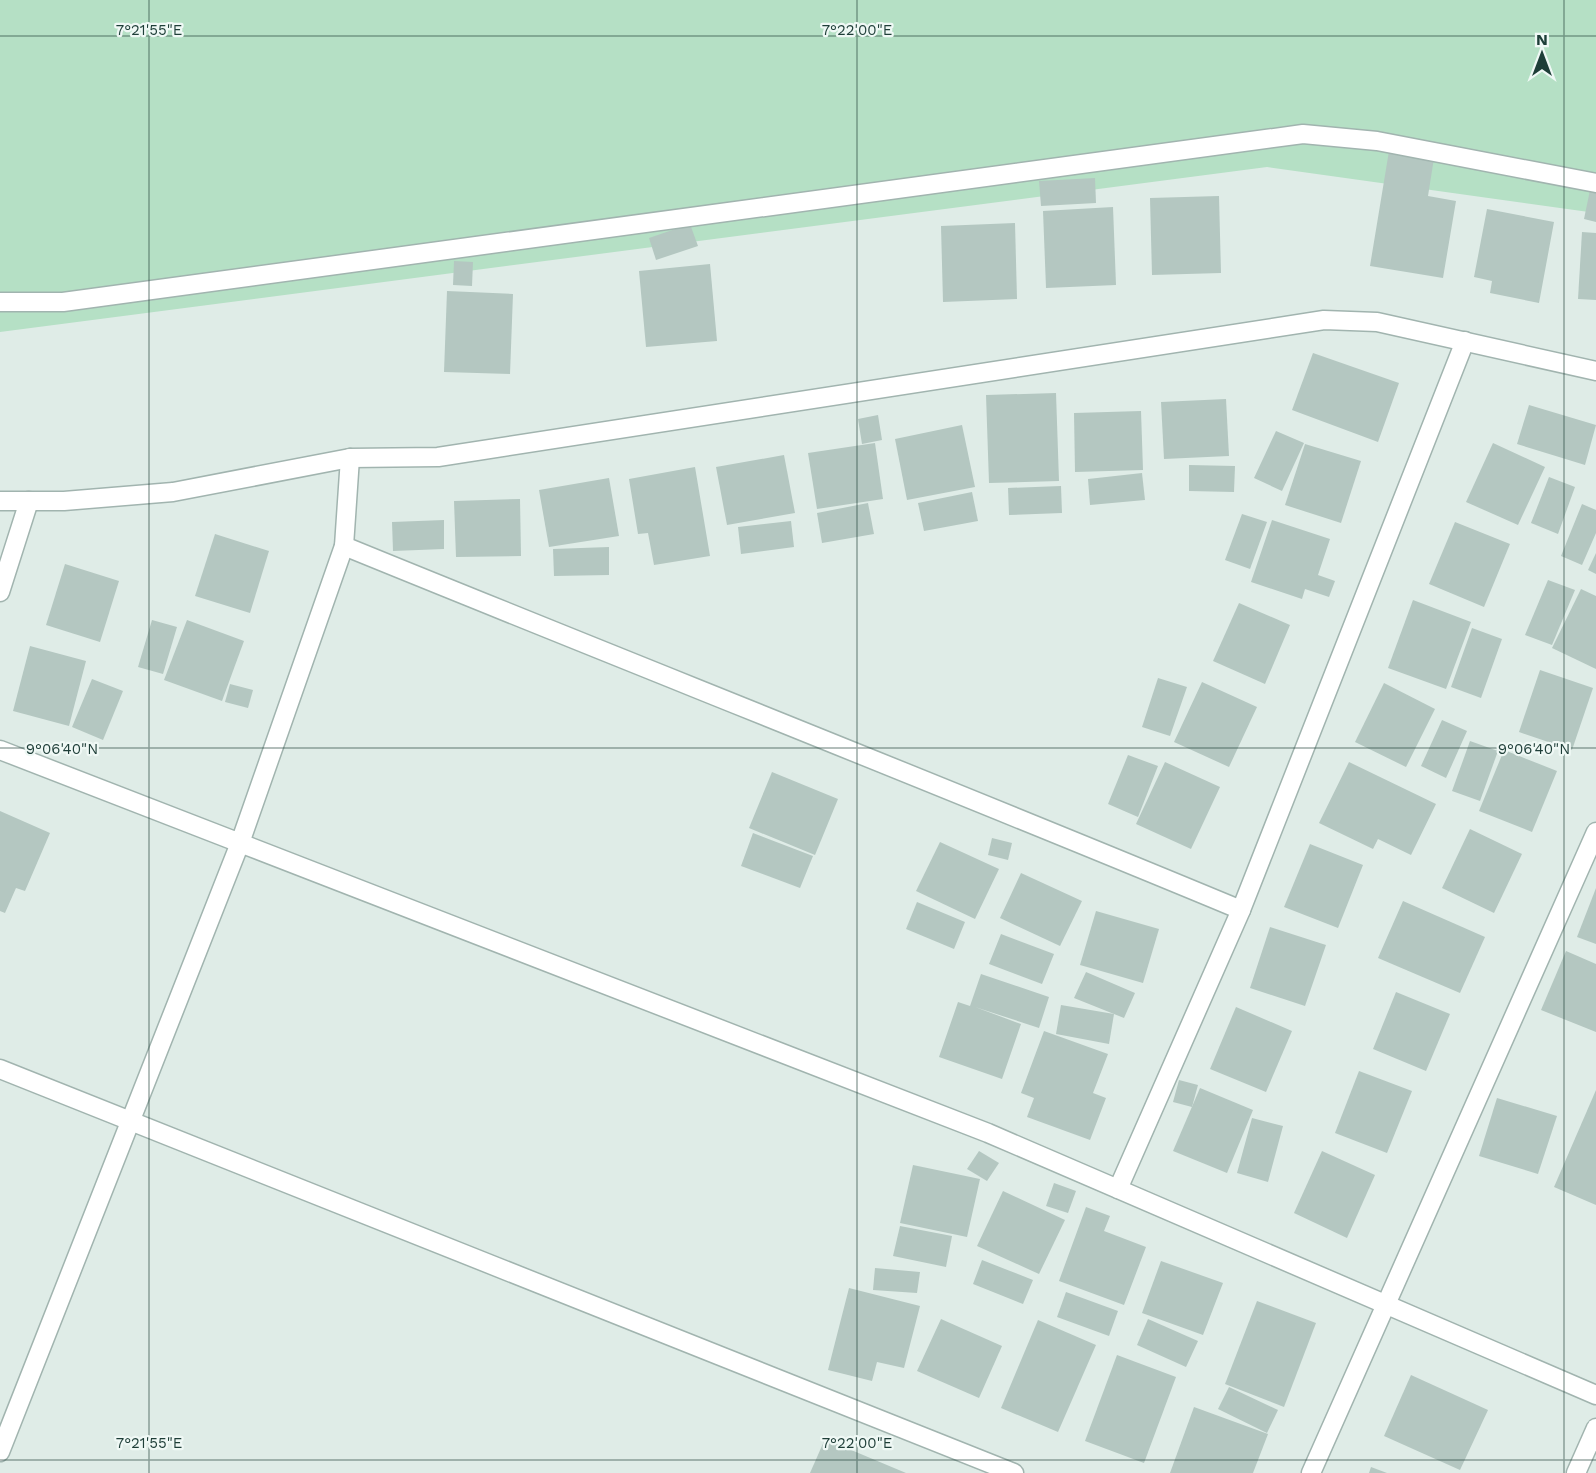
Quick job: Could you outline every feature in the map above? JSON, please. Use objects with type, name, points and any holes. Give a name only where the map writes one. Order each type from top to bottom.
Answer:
[{"type":"street","points":[[0,302],[75,301],[1303,134],[1377,141],[1596,183]]},
{"type":"street","points":[[0,501],[64,501],[173,492],[350,458],[438,457],[1324,320],[1377,322],[1596,371]]},
{"type":"street","points":[[1118,1189],[1241,910],[1465,341]]},
{"type":"street","points":[[0,1452],[240,843],[344,546],[350,458]]},
{"type":"street","points":[[0,592],[29,501]]},
{"type":"street","points":[[344,546],[678,683],[961,793],[1241,910]]},
{"type":"street","points":[[0,750],[988,1133],[1596,1395]]},
{"type":"street","points":[[1311,1473],[1596,832]]},
{"type":"street","points":[[0,1069],[130,1123],[1004,1471]]},
{"type":"street","points":[[1576,1473],[1596,1428]]},
{"type":"green space","points":[[0,0],[1596,0],[1596,213],[1267,167],[0,332]]},
{"type":"building","points":[[1389,151],[1434,158],[1428,196],[1456,201],[1443,278],[1370,266]]},
{"type":"building","points":[[1095,178],[1096,203],[1041,206],[1039,181]]},
{"type":"building","points":[[1590,190],[1596,191],[1596,222],[1584,219]]},
{"type":"building","points":[[1219,196],[1221,273],[1152,275],[1150,198]]},
{"type":"building","points":[[1113,207],[1116,285],[1046,288],[1043,211]]},
{"type":"building","points":[[1487,209],[1554,222],[1539,303],[1490,293],[1492,281],[1474,277]]},
{"type":"building","points":[[1015,223],[1017,299],[943,302],[941,226]]},
{"type":"building","points":[[690,224],[698,246],[656,260],[649,238]]},
{"type":"building","points":[[1582,232],[1596,233],[1596,300],[1578,299]]},
{"type":"building","points":[[454,261],[473,262],[472,286],[453,285]]},
{"type":"building","points":[[710,264],[717,341],[646,347],[639,271]]},
{"type":"building","points":[[447,291],[513,294],[510,374],[444,372]]},
{"type":"building","points":[[1313,353],[1399,383],[1378,442],[1292,410]]},
{"type":"building","points":[[1056,393],[1059,481],[989,483],[986,395]]},
{"type":"building","points":[[1226,399],[1229,456],[1164,459],[1161,402]]},
{"type":"building","points":[[1529,405],[1596,425],[1585,465],[1517,444]]},
{"type":"building","points":[[1141,411],[1143,470],[1075,472],[1074,413]]},
{"type":"building","points":[[878,415],[882,440],[862,444],[858,419]]},
{"type":"building","points":[[962,425],[975,487],[907,500],[895,439]]},
{"type":"building","points":[[1276,431],[1304,443],[1282,491],[1254,478]]},
{"type":"building","points":[[875,443],[883,499],[817,509],[808,453]]},
{"type":"building","points":[[1493,443],[1545,467],[1518,525],[1466,502]]},
{"type":"building","points":[[1305,444],[1361,461],[1341,523],[1285,505]]},
{"type":"building","points":[[784,455],[795,513],[727,525],[716,467]]},
{"type":"building","points":[[1189,465],[1235,466],[1234,492],[1189,491]]},
{"type":"building","points":[[695,467],[710,556],[654,565],[648,533],[638,534],[629,479]]},
{"type":"building","points":[[1142,473],[1145,500],[1090,505],[1088,479]]},
{"type":"building","points":[[1549,477],[1575,487],[1558,534],[1531,523]]},
{"type":"building","points":[[609,478],[619,536],[549,547],[539,490]]},
{"type":"building","points":[[1061,486],[1062,513],[1009,515],[1008,488]]},
{"type":"building","points":[[972,492],[978,521],[924,531],[918,503]]},
{"type":"building","points":[[520,499],[521,556],[456,557],[454,501]]},
{"type":"building","points":[[868,503],[874,534],[822,543],[817,513]]},
{"type":"building","points":[[1582,504],[1596,510],[1596,533],[1582,565],[1561,556]]},
{"type":"building","points":[[1242,514],[1267,522],[1250,569],[1225,560]]},
{"type":"building","points":[[444,520],[444,549],[393,551],[392,522]]},
{"type":"building","points":[[1272,520],[1330,539],[1318,575],[1335,581],[1329,597],[1305,589],[1302,599],[1251,582]]},
{"type":"building","points":[[791,521],[794,547],[741,554],[738,527]]},
{"type":"building","points":[[1455,522],[1510,544],[1484,607],[1429,584]]},
{"type":"building","points":[[215,534],[269,551],[250,613],[195,596]]},
{"type":"building","points":[[609,547],[609,575],[554,576],[553,549]]},
{"type":"building","points":[[1596,553],[1596,574],[1588,570]]},
{"type":"building","points":[[65,564],[119,581],[100,642],[46,625]]},
{"type":"building","points":[[1548,580],[1575,590],[1552,645],[1525,635]]},
{"type":"building","points":[[1581,589],[1596,596],[1596,669],[1552,648]]},
{"type":"building","points":[[1413,600],[1471,622],[1446,689],[1388,668]]},
{"type":"building","points":[[1239,603],[1290,625],[1265,684],[1213,661]]},
{"type":"building","points":[[152,620],[177,627],[163,674],[138,667]]},
{"type":"building","points":[[187,620],[244,641],[222,701],[164,680]]},
{"type":"building","points":[[1472,628],[1502,639],[1481,698],[1451,687]]},
{"type":"building","points":[[30,646],[86,661],[69,726],[13,711]]},
{"type":"building","points":[[1540,670],[1593,688],[1572,750],[1519,732]]},
{"type":"building","points":[[1158,678],[1187,687],[1170,736],[1142,727]]},
{"type":"building","points":[[92,679],[123,691],[103,740],[72,727]]},
{"type":"building","points":[[1202,682],[1257,707],[1229,767],[1174,742]]},
{"type":"building","points":[[1384,683],[1435,709],[1406,767],[1355,742]]},
{"type":"building","points":[[230,684],[253,690],[248,708],[225,702]]},
{"type":"building","points":[[1442,720],[1467,731],[1446,778],[1421,766]]},
{"type":"building","points":[[1470,741],[1498,751],[1480,801],[1452,791]]},
{"type":"building","points":[[1504,750],[1557,771],[1532,832],[1479,811]]},
{"type":"building","points":[[1128,755],[1158,766],[1138,817],[1108,804]]},
{"type":"building","points":[[1165,762],[1220,787],[1191,849],[1136,824]]},
{"type":"building","points":[[1349,762],[1436,804],[1411,855],[1378,839],[1373,849],[1319,823]]},
{"type":"building","points":[[772,772],[838,799],[815,855],[749,828]]},
{"type":"building","points":[[0,811],[50,833],[25,891],[16,888],[5,913],[0,911]]},
{"type":"building","points":[[1470,829],[1522,854],[1494,913],[1442,888]]},
{"type":"building","points":[[753,833],[813,856],[800,888],[741,866]]},
{"type":"building","points":[[992,838],[1012,843],[1008,860],[988,855]]},
{"type":"building","points":[[940,842],[999,869],[975,919],[916,891]]},
{"type":"building","points":[[1310,844],[1363,865],[1338,928],[1284,907]]},
{"type":"building","points":[[1021,873],[1082,901],[1060,946],[1000,918]]},
{"type":"building","points":[[1596,888],[1596,944],[1577,937]]},
{"type":"building","points":[[1403,901],[1485,937],[1460,993],[1378,958]]},
{"type":"building","points":[[917,902],[965,922],[954,949],[906,929]]},
{"type":"building","points":[[1096,911],[1159,929],[1143,983],[1080,965]]},
{"type":"building","points":[[1270,927],[1326,945],[1305,1006],[1250,988]]},
{"type":"building","points":[[1001,934],[1054,954],[1042,984],[989,964]]},
{"type":"building","points":[[1566,951],[1596,964],[1596,1032],[1541,1010]]},
{"type":"building","points":[[1086,972],[1135,993],[1124,1018],[1074,998]]},
{"type":"building","points":[[981,974],[1049,997],[1039,1028],[975,1007],[1021,1024],[1002,1079],[939,1057],[958,1002],[970,1006]]},
{"type":"building","points":[[1396,992],[1450,1014],[1426,1071],[1373,1049]]},
{"type":"building","points":[[1061,1005],[1114,1014],[1109,1044],[1056,1034]]},
{"type":"building","points":[[1236,1007],[1292,1031],[1266,1092],[1210,1069]]},
{"type":"building","points":[[1044,1031],[1108,1054],[1093,1093],[1106,1098],[1090,1140],[1027,1117],[1034,1098],[1021,1093]]},
{"type":"building","points":[[1359,1071],[1412,1091],[1387,1153],[1335,1133]]},
{"type":"building","points":[[1179,1080],[1198,1085],[1192,1107],[1173,1102]]},
{"type":"building","points":[[1200,1088],[1253,1110],[1227,1173],[1173,1151]]},
{"type":"building","points":[[1596,1090],[1596,1205],[1554,1187]]},
{"type":"building","points":[[1497,1098],[1557,1116],[1538,1174],[1479,1156]]},
{"type":"building","points":[[1252,1118],[1283,1126],[1268,1182],[1237,1173]]},
{"type":"building","points":[[979,1151],[999,1163],[987,1181],[967,1169]]},
{"type":"building","points":[[1322,1151],[1375,1175],[1347,1238],[1294,1213]]},
{"type":"building","points":[[913,1165],[980,1179],[967,1237],[900,1223]]},
{"type":"building","points":[[1054,1183],[1076,1191],[1068,1213],[1046,1206]]},
{"type":"building","points":[[1003,1191],[1065,1220],[1039,1274],[977,1246]]},
{"type":"building","points":[[1086,1207],[1110,1216],[1104,1231],[1146,1247],[1124,1305],[1059,1281]]},
{"type":"building","points":[[900,1226],[952,1236],[946,1267],[893,1256]]},
{"type":"building","points":[[982,1260],[1033,1280],[1023,1304],[973,1284]]},
{"type":"building","points":[[1161,1261],[1223,1283],[1203,1335],[1142,1313]]},
{"type":"building","points":[[875,1268],[920,1272],[917,1293],[873,1290]]},
{"type":"building","points":[[849,1288],[920,1306],[904,1368],[877,1362],[872,1381],[828,1370]]},
{"type":"building","points":[[1066,1292],[1118,1311],[1109,1336],[1057,1317]]},
{"type":"building","points":[[1257,1301],[1316,1323],[1284,1407],[1225,1384]]},
{"type":"building","points":[[941,1319],[1002,1346],[979,1398],[917,1371]]},
{"type":"building","points":[[1148,1319],[1198,1341],[1186,1367],[1137,1345]]},
{"type":"building","points":[[1038,1320],[1096,1345],[1058,1432],[1001,1408]]},
{"type":"building","points":[[1117,1355],[1176,1377],[1144,1463],[1085,1441]]},
{"type":"building","points":[[1411,1375],[1488,1410],[1460,1470],[1384,1436]]},
{"type":"building","points":[[1229,1387],[1278,1410],[1267,1433],[1218,1409]]},
{"type":"building","points":[[1194,1407],[1268,1434],[1253,1473],[1170,1473]]},
{"type":"building","points":[[825,1439],[906,1473],[810,1473]]},
{"type":"building","points":[[1371,1467],[1387,1473],[1369,1473]]}]
